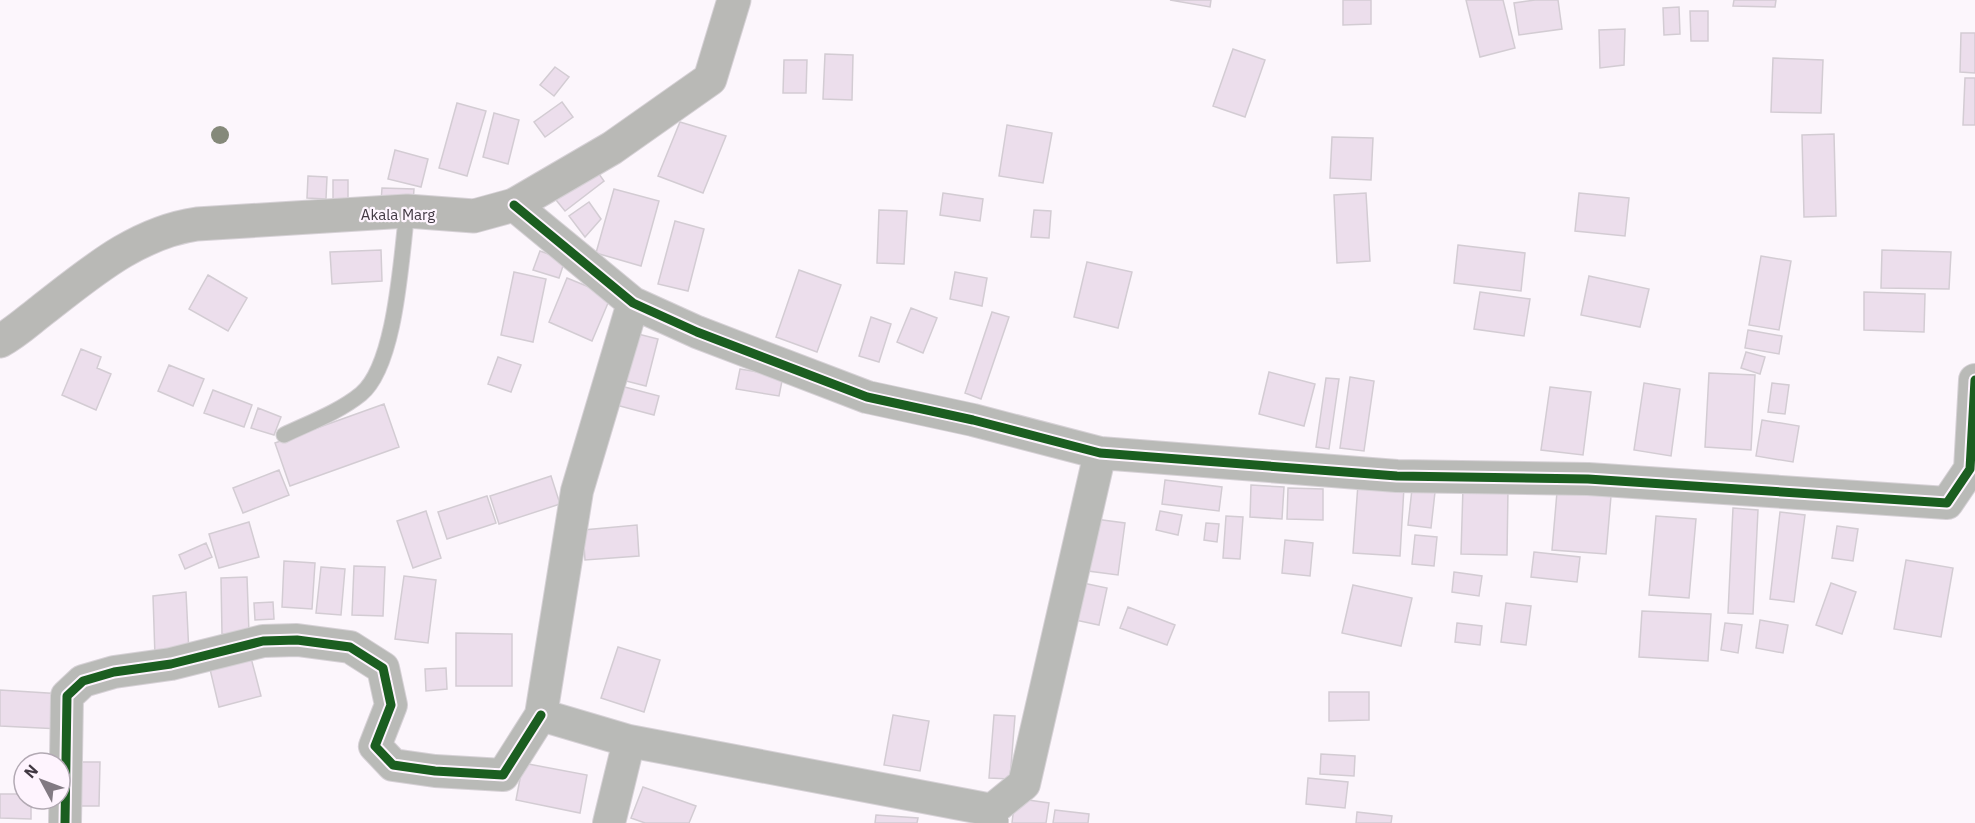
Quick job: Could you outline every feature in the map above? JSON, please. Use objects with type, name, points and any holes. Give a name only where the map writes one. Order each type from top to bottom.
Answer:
[{"type":"main road","name":"Akala Marg","points":[[0,341],[112,258],[142,240],[170,228],[197,224],[407,211],[474,216],[514,205],[612,148],[710,79],[735,0]]},
{"type":"street","points":[[514,205],[633,303],[697,332],[867,397],[973,420],[1100,453],[1397,476],[1588,478],[1947,503],[1970,469],[1975,380]]},
{"type":"street","points":[[65,823],[67,696],[82,681],[114,672],[171,664],[263,641],[297,640],[350,647],[383,668],[391,705],[375,746],[393,765],[435,771],[503,775],[542,715],[577,491],[633,303]]},
{"type":"street","points":[[542,715],[629,741],[992,817],[1024,784],[1100,453]]},
{"type":"street","points":[[609,823],[629,741]]},
{"type":"lane","points":[[284,435],[361,394],[378,375],[388,343],[407,211]]},
{"type":"building","points":[[1170,0],[1211,0],[1210,7]]},
{"type":"building","points":[[1343,0],[1371,0],[1371,24],[1343,25]]},
{"type":"building","points":[[1466,0],[1503,0],[1515,48],[1480,57]]},
{"type":"building","points":[[1558,0],[1562,29],[1519,35],[1514,3]]},
{"type":"building","points":[[1734,0],[1776,0],[1775,7],[1733,6]]},
{"type":"building","points":[[1679,7],[1680,34],[1664,35],[1663,8]]},
{"type":"building","points":[[1690,11],[1708,11],[1708,41],[1691,41]]},
{"type":"building","points":[[1625,29],[1624,65],[1600,68],[1599,30]]},
{"type":"building","points":[[1961,33],[1975,33],[1975,73],[1960,72]]},
{"type":"building","points":[[1233,49],[1265,60],[1245,117],[1213,106]]},
{"type":"building","points":[[825,54],[853,55],[852,100],[823,99]]},
{"type":"building","points":[[1773,58],[1823,60],[1821,113],[1771,112]]},
{"type":"building","points":[[784,60],[807,60],[806,93],[783,93]]},
{"type":"building","points":[[555,67],[569,77],[554,96],[540,85]]},
{"type":"building","points":[[1965,78],[1975,78],[1975,125],[1963,125]]},
{"type":"building","points":[[562,102],[573,117],[545,137],[534,122]]},
{"type":"building","points":[[457,103],[486,111],[467,176],[439,168]]},
{"type":"building","points":[[494,113],[519,120],[508,164],[483,157]]},
{"type":"building","points":[[680,122],[726,136],[703,193],[658,176]]},
{"type":"building","points":[[1007,125],[1052,133],[1043,183],[999,176]]},
{"type":"building","points":[[1834,134],[1836,216],[1804,217],[1802,135]]},
{"type":"building","points":[[1332,137],[1373,138],[1371,180],[1330,178]]},
{"type":"building","points":[[395,150],[428,159],[421,187],[388,179]]},
{"type":"building","points":[[592,164],[604,181],[565,211],[552,195]]},
{"type":"building","points":[[308,176],[327,177],[326,199],[307,198]]},
{"type":"building","points":[[333,180],[348,180],[348,200],[333,200]]},
{"type":"building","points":[[382,188],[414,189],[413,203],[381,202]]},
{"type":"building","points":[[614,189],[659,201],[641,266],[596,253]]},
{"type":"building","points":[[943,193],[983,199],[980,221],[940,215]]},
{"type":"building","points":[[1366,193],[1370,261],[1337,263],[1334,195]]},
{"type":"building","points":[[1579,193],[1629,198],[1625,236],[1575,231]]},
{"type":"building","points":[[589,202],[601,219],[585,237],[569,216]]},
{"type":"building","points":[[879,210],[907,211],[904,264],[877,263]]},
{"type":"building","points":[[1034,210],[1051,211],[1049,238],[1031,237]]},
{"type":"building","points":[[675,221],[704,229],[688,291],[658,284]]},
{"type":"building","points":[[1458,245],[1525,253],[1521,291],[1454,283]]},
{"type":"building","points":[[381,250],[382,281],[332,284],[330,252]]},
{"type":"building","points":[[1882,250],[1951,252],[1949,289],[1881,288]]},
{"type":"building","points":[[540,251],[565,260],[559,278],[533,270]]},
{"type":"building","points":[[1761,256],[1791,261],[1779,330],[1749,325]]},
{"type":"building","points":[[1087,262],[1132,272],[1118,328],[1074,317]]},
{"type":"building","points":[[799,270],[841,285],[817,352],[776,337]]},
{"type":"building","points":[[514,272],[546,279],[533,342],[501,335]]},
{"type":"building","points":[[955,272],[987,278],[982,306],[950,299]]},
{"type":"building","points":[[208,275],[247,298],[228,331],[189,309]]},
{"type":"building","points":[[1589,276],[1649,289],[1640,327],[1581,315]]},
{"type":"building","points":[[567,278],[611,296],[592,341],[549,322]]},
{"type":"building","points":[[1480,292],[1530,299],[1524,336],[1474,329]]},
{"type":"building","points":[[1864,292],[1925,294],[1924,332],[1864,330]]},
{"type":"building","points":[[911,308],[937,318],[923,353],[897,342]]},
{"type":"building","points":[[992,312],[1009,317],[981,399],[965,393]]},
{"type":"building","points":[[871,317],[891,324],[879,362],[859,356]]},
{"type":"building","points":[[1748,330],[1782,336],[1779,354],[1745,348]]},
{"type":"building","points":[[638,334],[658,339],[646,386],[626,381]]},
{"type":"building","points":[[81,349],[101,357],[97,368],[111,374],[96,410],[62,395]]},
{"type":"building","points":[[1746,352],[1765,357],[1760,374],[1741,368]]},
{"type":"building","points":[[498,357],[521,365],[511,392],[488,384]]},
{"type":"building","points":[[169,365],[204,379],[193,406],[158,391]]},
{"type":"building","points":[[740,369],[783,376],[779,396],[736,389]]},
{"type":"building","points":[[1269,372],[1315,384],[1304,426],[1259,414]]},
{"type":"building","points":[[1709,373],[1755,375],[1751,450],[1705,447]]},
{"type":"building","points":[[1350,377],[1374,381],[1364,451],[1340,448]]},
{"type":"building","points":[[1326,378],[1339,379],[1329,449],[1316,447]]},
{"type":"building","points":[[1644,383],[1680,389],[1671,456],[1634,450]]},
{"type":"building","points":[[1772,383],[1789,385],[1785,414],[1768,412]]},
{"type":"building","points":[[621,386],[659,396],[654,415],[616,405]]},
{"type":"building","points":[[1550,387],[1591,392],[1583,455],[1541,450]]},
{"type":"building","points":[[213,390],[252,405],[244,427],[204,413]]},
{"type":"building","points":[[384,404],[399,447],[290,486],[275,443]]},
{"type":"building","points":[[258,408],[281,417],[274,435],[251,428]]},
{"type":"building","points":[[1762,420],[1799,426],[1793,462],[1756,456]]},
{"type":"building","points":[[279,470],[289,495],[243,513],[233,488]]},
{"type":"building","points":[[551,476],[560,504],[499,524],[490,496]]},
{"type":"building","points":[[1165,480],[1222,487],[1219,511],[1162,504]]},
{"type":"building","points":[[1358,484],[1404,487],[1400,556],[1353,553]]},
{"type":"building","points":[[1251,485],[1284,487],[1282,519],[1250,517]]},
{"type":"building","points":[[1463,487],[1508,489],[1507,555],[1461,554]]},
{"type":"building","points":[[1288,488],[1323,489],[1323,520],[1287,519]]},
{"type":"building","points":[[1412,489],[1435,492],[1431,528],[1408,525]]},
{"type":"building","points":[[1557,492],[1611,496],[1606,554],[1552,550]]},
{"type":"building","points":[[487,496],[496,523],[447,539],[438,512]]},
{"type":"building","points":[[1733,508],[1758,510],[1753,614],[1728,613]]},
{"type":"building","points":[[426,511],[441,558],[413,568],[397,521]]},
{"type":"building","points":[[1160,511],[1182,515],[1178,535],[1156,530]]},
{"type":"building","points":[[1780,512],[1805,515],[1794,602],[1770,599]]},
{"type":"building","points":[[1226,516],[1243,517],[1240,559],[1223,558]]},
{"type":"building","points":[[1656,516],[1696,519],[1689,598],[1649,595]]},
{"type":"building","points":[[1095,519],[1125,523],[1118,575],[1088,571]]},
{"type":"building","points":[[249,522],[259,557],[219,568],[209,534]]},
{"type":"building","points":[[1206,523],[1219,524],[1217,542],[1204,540]]},
{"type":"building","points":[[637,525],[639,556],[585,560],[583,530]]},
{"type":"building","points":[[1837,526],[1858,529],[1853,561],[1832,558]]},
{"type":"building","points":[[1415,535],[1437,537],[1434,566],[1412,564]]},
{"type":"building","points":[[1285,540],[1313,543],[1310,576],[1282,573]]},
{"type":"building","points":[[206,543],[212,557],[185,569],[179,555]]},
{"type":"building","points":[[1534,552],[1580,557],[1577,582],[1531,577]]},
{"type":"building","points":[[1906,560],[1953,568],[1941,637],[1894,629]]},
{"type":"building","points":[[284,561],[315,563],[312,609],[282,607]]},
{"type":"building","points":[[354,566],[385,567],[383,616],[352,615]]},
{"type":"building","points":[[321,567],[345,569],[341,615],[316,613]]},
{"type":"building","points":[[1454,572],[1482,576],[1479,596],[1452,592]]},
{"type":"building","points":[[404,576],[436,580],[428,643],[395,639]]},
{"type":"building","points":[[247,577],[249,633],[222,634],[221,578]]},
{"type":"building","points":[[1083,583],[1107,588],[1099,625],[1075,620]]},
{"type":"building","points":[[1831,583],[1856,592],[1842,634],[1816,625]]},
{"type":"building","points":[[1353,585],[1412,598],[1401,646],[1342,633]]},
{"type":"building","points":[[186,592],[189,654],[155,657],[153,596]]},
{"type":"building","points":[[273,602],[274,619],[255,620],[254,603]]},
{"type":"building","points":[[1506,603],[1531,606],[1526,645],[1501,642]]},
{"type":"building","points":[[1128,607],[1175,625],[1167,645],[1120,628]]},
{"type":"building","points":[[1642,611],[1711,614],[1708,661],[1639,657]]},
{"type":"building","points":[[1760,620],[1788,625],[1783,653],[1756,648]]},
{"type":"building","points":[[1457,623],[1482,626],[1480,645],[1455,642]]},
{"type":"building","points":[[1725,623],[1742,625],[1738,653],[1721,650]]},
{"type":"building","points":[[456,633],[512,634],[512,686],[456,686]]},
{"type":"building","points":[[618,647],[660,660],[644,712],[601,698]]},
{"type":"building","points":[[250,654],[261,696],[219,707],[209,665]]},
{"type":"building","points":[[446,668],[447,689],[426,691],[425,669]]},
{"type":"building","points":[[0,690],[63,694],[60,729],[0,726]]},
{"type":"building","points":[[1329,692],[1369,692],[1369,720],[1329,721]]},
{"type":"building","points":[[893,715],[929,721],[920,771],[884,765]]},
{"type":"building","points":[[994,715],[1015,716],[1010,779],[989,778]]},
{"type":"building","points":[[1321,754],[1355,756],[1354,776],[1320,774]]},
{"type":"building","points":[[79,762],[100,762],[99,806],[78,806]]},
{"type":"building","points":[[523,763],[587,775],[580,813],[516,800]]},
{"type":"building","points":[[1308,778],[1348,782],[1345,808],[1306,804]]},
{"type":"building","points":[[643,787],[696,806],[689,823],[645,823],[631,818]]},
{"type":"building","points":[[0,794],[12,794],[12,811],[31,811],[31,819],[0,818]]},
{"type":"building","points":[[1015,798],[1049,803],[1046,823],[1012,823]]},
{"type":"building","points":[[1055,810],[1089,814],[1088,823],[1053,823]]},
{"type":"building","points":[[1357,812],[1392,816],[1391,823],[1356,823]]},
{"type":"building","points":[[876,815],[918,818],[917,823],[875,823]]},
{"type":"cycle path","points":[[514,205],[633,303],[697,332],[867,397],[973,420],[1100,453],[1397,476],[1588,479],[1947,503],[1970,469],[1975,380]]},
{"type":"cycle path","points":[[65,823],[67,696],[83,681],[114,672],[171,664],[263,641],[297,640],[350,647],[383,668],[391,705],[375,746],[393,765],[435,771],[503,775],[541,715]]}]
